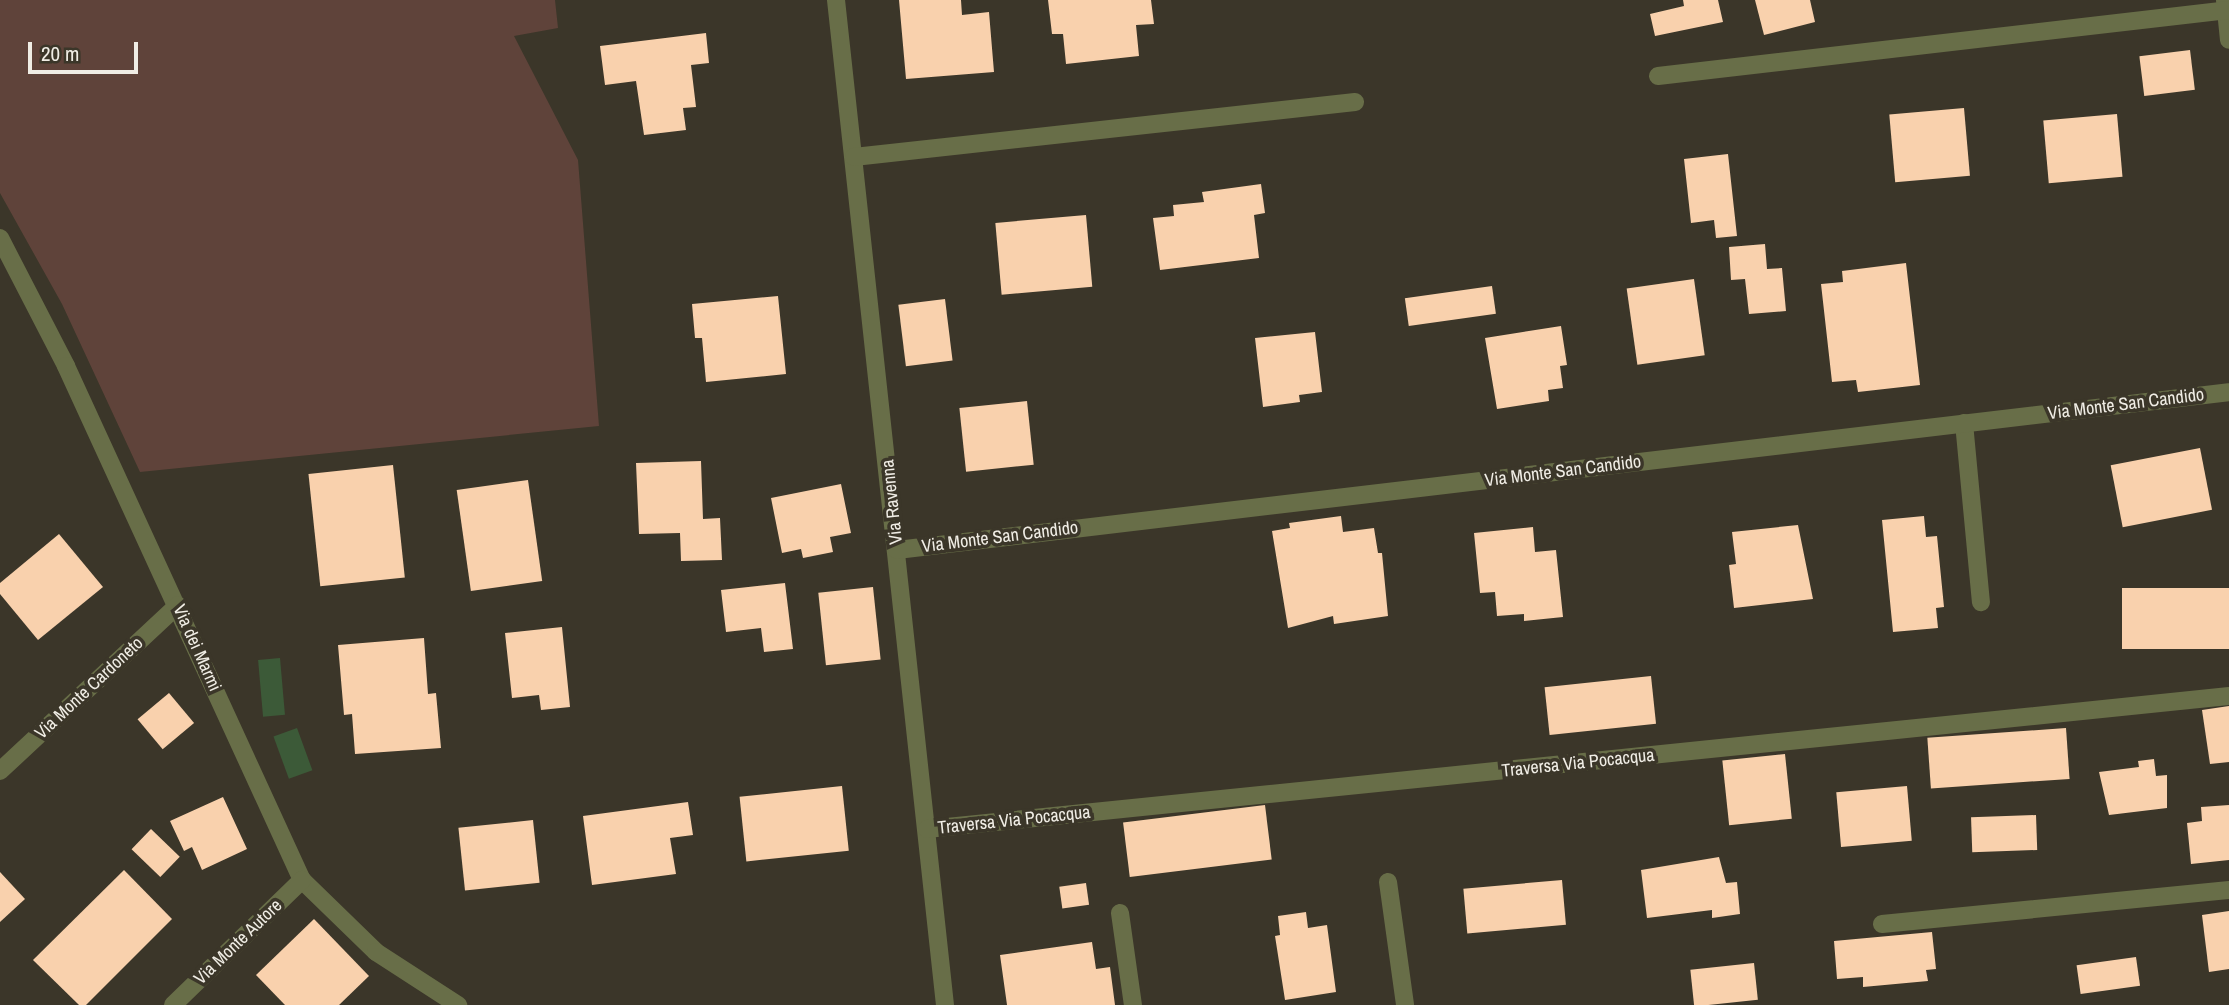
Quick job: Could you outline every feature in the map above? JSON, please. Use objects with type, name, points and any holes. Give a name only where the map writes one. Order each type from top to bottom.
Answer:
[{"type":"street","name":"Via Ravenna","points":[[836,0],[946,1005]]},
{"type":"street","points":[[1658,76],[2227,7],[2229,40]]},
{"type":"street","points":[[854,157],[1354,102]]},
{"type":"street","name":"Via dei Marmi","points":[[0,239],[66,366],[302,880],[376,952],[458,1005]]},
{"type":"street","name":"Via Monte San Candido","points":[[897,550],[2229,392]]},
{"type":"street","points":[[1964,423],[1981,602]]},
{"type":"street","name":"Via Monte Cardoneto","points":[[0,771],[178,606]]},
{"type":"street","name":"Traversa Via Pocacqua","points":[[927,830],[2229,696]]},
{"type":"street","name":"Via Monte Autore","points":[[173,1005],[302,880]]},
{"type":"street","points":[[1388,882],[1405,1005]]},
{"type":"street","points":[[1882,924],[2229,890]]},
{"type":"street","points":[[1121,913],[1133,1005]]},
{"type":"shaded area","points":[[0,0],[555,0],[558,28],[514,36],[578,160],[599,426],[140,472],[62,304],[0,193]]},
{"type":"shaded area","points":[[280,658],[285,715],[263,717],[258,660]]},
{"type":"shaded area","points":[[297,728],[312,770],[289,779],[274,737]]},
{"type":"building","points":[[899,0],[961,0],[962,15],[989,12],[994,72],[906,79]]},
{"type":"building","points":[[1048,0],[1151,0],[1154,24],[1136,25],[1139,56],[1066,64],[1063,34],[1052,34]]},
{"type":"building","points":[[1683,0],[1718,0],[1723,22],[1655,36],[1650,14],[1684,6]]},
{"type":"building","points":[[1755,0],[1810,0],[1815,22],[1764,35]]},
{"type":"building","points":[[706,33],[709,63],[691,65],[696,107],[683,108],[686,130],[644,135],[636,81],[605,85],[600,46]]},
{"type":"building","points":[[2190,50],[2195,90],[2144,96],[2139,56]]},
{"type":"building","points":[[1964,108],[1970,176],[1895,182],[1889,115]]},
{"type":"building","points":[[2117,114],[2122,177],[2049,183],[2043,120]]},
{"type":"building","points":[[1728,154],[1737,236],[1716,238],[1714,220],[1691,223],[1684,159]]},
{"type":"building","points":[[1261,184],[1265,213],[1254,215],[1259,258],[1160,270],[1153,218],[1174,216],[1173,205],[1204,202],[1202,192]]},
{"type":"building","points":[[1086,215],[1092,287],[1002,295],[995,223]]},
{"type":"building","points":[[1765,244],[1767,269],[1782,268],[1786,311],[1749,314],[1745,279],[1731,280],[1729,247]]},
{"type":"building","points":[[1906,263],[1920,385],[1858,392],[1856,380],[1832,382],[1821,284],[1843,282],[1842,271]]},
{"type":"building","points":[[1694,279],[1705,355],[1637,365],[1627,288]]},
{"type":"building","points":[[1492,286],[1496,314],[1409,326],[1405,298]]},
{"type":"building","points":[[778,296],[786,374],[706,382],[702,338],[695,338],[692,304]]},
{"type":"building","points":[[945,299],[953,361],[906,366],[898,305]]},
{"type":"building","points":[[1561,326],[1567,365],[1560,366],[1563,388],[1548,390],[1549,401],[1497,409],[1485,338]]},
{"type":"building","points":[[1315,332],[1322,392],[1299,395],[1300,402],[1263,407],[1255,338]]},
{"type":"building","points":[[1027,401],[1034,465],[966,472],[959,408]]},
{"type":"building","points":[[2200,448],[2212,510],[2123,527],[2111,465]]},
{"type":"building","points":[[701,461],[703,519],[720,518],[722,560],[681,561],[680,533],[639,534],[636,463]]},
{"type":"building","points":[[393,465],[405,577],[320,586],[308,474]]},
{"type":"building","points":[[528,480],[542,581],[471,591],[457,490]]},
{"type":"building","points":[[841,484],[851,533],[830,537],[833,552],[803,558],[801,549],[782,553],[771,498]]},
{"type":"building","points":[[1341,516],[1343,532],[1374,528],[1378,553],[1382,553],[1388,616],[1334,624],[1333,616],[1288,628],[1272,531],[1290,528],[1289,523]]},
{"type":"building","points":[[1924,516],[1926,537],[1937,536],[1944,607],[1936,608],[1938,628],[1893,632],[1882,520]]},
{"type":"building","points":[[1798,525],[1813,599],[1734,608],[1729,565],[1736,564],[1732,532]]},
{"type":"building","points":[[1533,527],[1535,552],[1556,550],[1563,617],[1524,621],[1524,614],[1497,616],[1495,592],[1480,593],[1474,533]]},
{"type":"building","points":[[59,534],[103,587],[38,640],[0,594],[0,583]]},
{"type":"building","points":[[785,583],[793,649],[764,652],[761,628],[726,632],[721,590]]},
{"type":"building","points":[[873,587],[881,660],[826,665],[818,593]]},
{"type":"building","points":[[2122,588],[2229,588],[2229,649],[2122,649]]},
{"type":"building","points":[[562,627],[570,707],[541,710],[539,695],[512,698],[505,633]]},
{"type":"building","points":[[424,638],[428,694],[436,693],[441,748],[355,754],[352,714],[344,715],[338,645]]},
{"type":"building","points":[[1651,676],[1656,724],[1550,735],[1545,687]]},
{"type":"building","points":[[169,693],[194,723],[163,749],[138,719]]},
{"type":"building","points":[[2229,706],[2229,762],[2210,764],[2202,710]]},
{"type":"building","points":[[2066,728],[2070,779],[1931,789],[1927,738]]},
{"type":"building","points":[[1785,754],[1792,819],[1729,825],[1722,761]]},
{"type":"building","points":[[2154,759],[2156,776],[2167,775],[2167,808],[2109,815],[2099,772],[2139,767],[2138,761]]},
{"type":"building","points":[[842,786],[849,851],[746,861],[740,797]]},
{"type":"building","points":[[1907,786],[1912,841],[1841,847],[1836,792]]},
{"type":"building","points":[[223,797],[247,849],[202,870],[192,847],[184,851],[170,821]]},
{"type":"building","points":[[688,802],[693,835],[670,838],[676,874],[592,885],[583,816]]},
{"type":"building","points":[[1265,805],[1272,860],[1130,877],[1123,822]]},
{"type":"building","points":[[2229,805],[2229,860],[2191,864],[2187,823],[2202,821],[2201,807]]},
{"type":"building","points":[[2036,815],[2037,850],[1972,852],[1971,817]]},
{"type":"building","points":[[533,820],[540,883],[465,890],[458,828]]},
{"type":"building","points":[[151,829],[180,857],[160,877],[132,849]]},
{"type":"building","points":[[1719,857],[1726,883],[1737,882],[1740,914],[1712,918],[1712,910],[1647,918],[1641,870]]},
{"type":"building","points":[[124,870],[172,919],[86,1005],[79,1005],[33,960]]},
{"type":"building","points":[[0,872],[25,899],[0,922]]},
{"type":"building","points":[[1562,880],[1566,925],[1467,933],[1463,889]]},
{"type":"building","points":[[1086,883],[1089,905],[1062,909],[1059,887]]},
{"type":"building","points":[[2229,911],[2229,969],[2209,972],[2202,915]]},
{"type":"building","points":[[1306,912],[1308,928],[1327,925],[1336,992],[1285,1000],[1275,936],[1280,935],[1278,916]]},
{"type":"building","points":[[314,919],[369,976],[339,1005],[285,1005],[256,975]]},
{"type":"building","points":[[1932,932],[1936,969],[1926,970],[1928,981],[1863,987],[1863,977],[1837,979],[1834,941]]},
{"type":"building","points":[[1092,942],[1096,969],[1110,967],[1115,1005],[1007,1005],[1000,955]]},
{"type":"building","points":[[2136,957],[2140,986],[2081,994],[2077,965]]},
{"type":"building","points":[[1754,963],[1758,1000],[1694,1005],[1690,970]]}]
